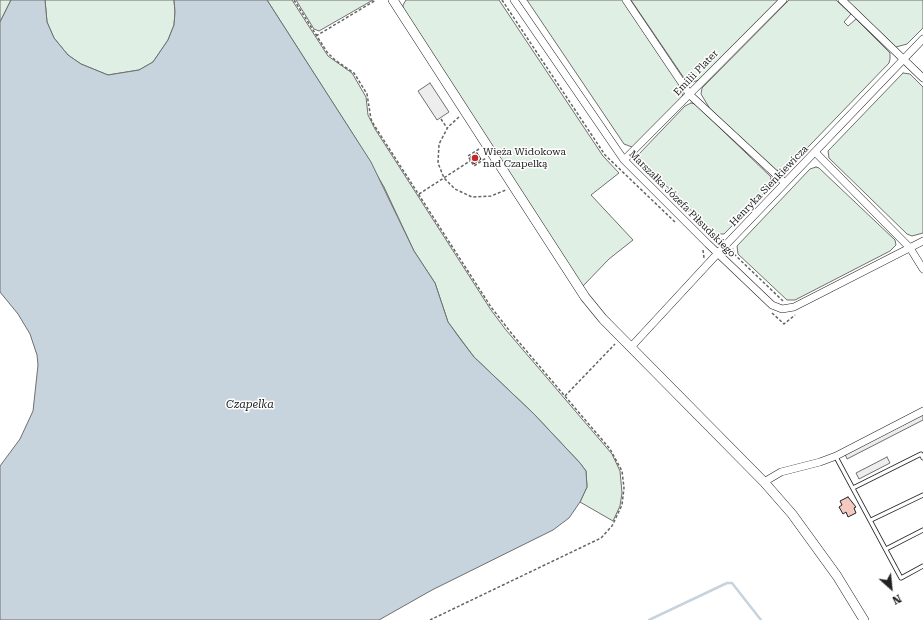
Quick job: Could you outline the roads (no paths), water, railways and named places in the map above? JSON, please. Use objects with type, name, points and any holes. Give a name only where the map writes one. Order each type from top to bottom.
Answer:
[{"type":"street","name":"Marszałka Józefa Piłsudskiego","points":[[514,0],[624,160],[772,305],[794,307],[910,248]]},
{"type":"street","points":[[626,0],[690,95],[784,183]]},
{"type":"street","name":"Emilii Plater","points":[[624,160],[690,95],[782,0]]},
{"type":"street","points":[[842,0],[923,78]]},
{"type":"street","points":[[395,1],[585,297],[631,347],[764,482],[792,514],[814,543],[864,620]]},
{"type":"street","name":"Henryka Sienkiewicza","points":[[631,347],[784,183],[816,153],[923,39]]},
{"type":"street","points":[[816,153],[910,248],[923,269]]},
{"type":"street","points":[[910,248],[923,241]]},
{"type":"street","points":[[764,482],[782,472],[820,462],[836,456],[923,411]]},
{"type":"lane","points":[[853,488],[921,454],[923,458]]},
{"type":"lane","points":[[836,456],[901,578],[923,566]]},
{"type":"lane","points":[[870,520],[923,495]]},
{"type":"lane","points":[[886,549],[923,530]]},
{"type":"water","name":"Czapelka","points":[[11,0],[45,0],[47,22],[54,38],[68,55],[81,64],[108,75],[139,70],[153,62],[168,40],[174,25],[174,0],[267,0],[371,162],[414,251],[435,283],[448,322],[474,357],[534,414],[586,471],[587,487],[580,502],[569,518],[553,530],[432,590],[379,620],[0,620],[0,466],[20,439],[33,411],[38,365],[37,355],[30,334],[18,314],[0,292],[0,22]]},
{"type":"waterway","points":[[649,620],[727,583],[732,583],[761,620]]},
{"type":"place","name":"Wieża Widokowa nad Czapelką","points":[[475,158]]}]
